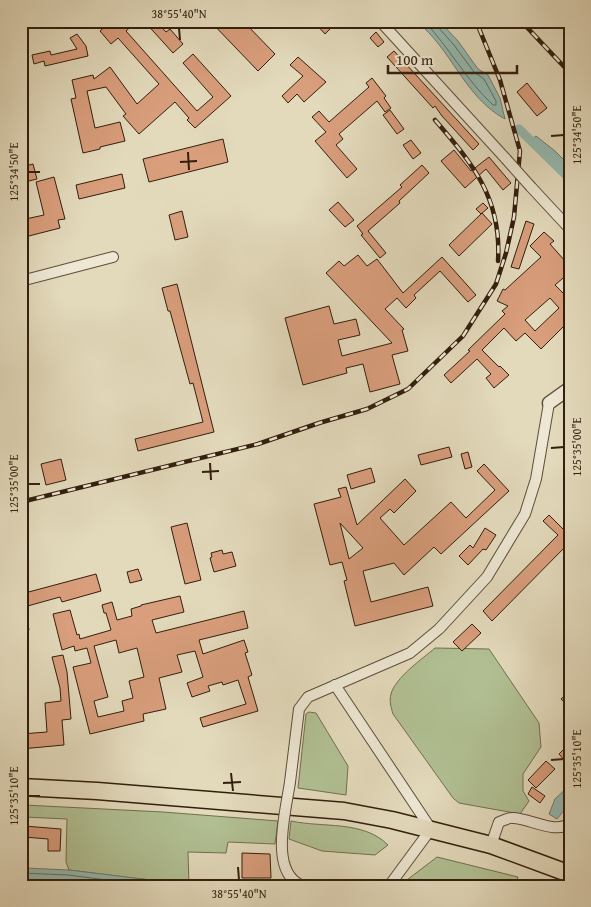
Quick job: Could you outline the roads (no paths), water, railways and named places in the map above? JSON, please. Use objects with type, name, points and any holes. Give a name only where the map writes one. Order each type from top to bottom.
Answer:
[{"type":"highway","points":[[21,787],[97,791],[344,811],[431,829],[490,845],[570,874]]},
{"type":"street","points":[[380,21],[570,229]]},
{"type":"street","points":[[21,281],[113,257]]},
{"type":"street","points":[[303,886],[297,884],[290,877],[284,868],[282,857],[299,709],[308,697],[410,653],[439,628],[487,577],[525,514],[536,478],[549,403],[570,388]]},
{"type":"street","points":[[334,685],[431,829],[390,886]]},
{"type":"street","points":[[490,845],[499,822],[512,817],[557,828],[570,822]]},
{"type":"water","points":[[416,21],[439,21],[458,41],[478,69],[488,75],[500,98],[505,119],[491,110],[468,86],[439,45]]},
{"type":"water","points":[[536,136],[570,166],[570,181],[531,140]]},
{"type":"water","points":[[570,785],[570,803],[557,819],[549,814],[555,799]]},
{"type":"water","points":[[21,869],[69,870],[200,886],[21,886]]},
{"type":"waterway","points":[[519,129],[570,179]]},
{"type":"railway","points":[[21,502],[258,444],[367,409],[408,389],[463,336],[496,284],[506,253],[514,217],[520,151],[500,80],[476,21]]},
{"type":"railway","points":[[521,21],[570,73]]},
{"type":"railway","points":[[435,120],[473,168],[490,201],[498,239],[498,261]]}]
